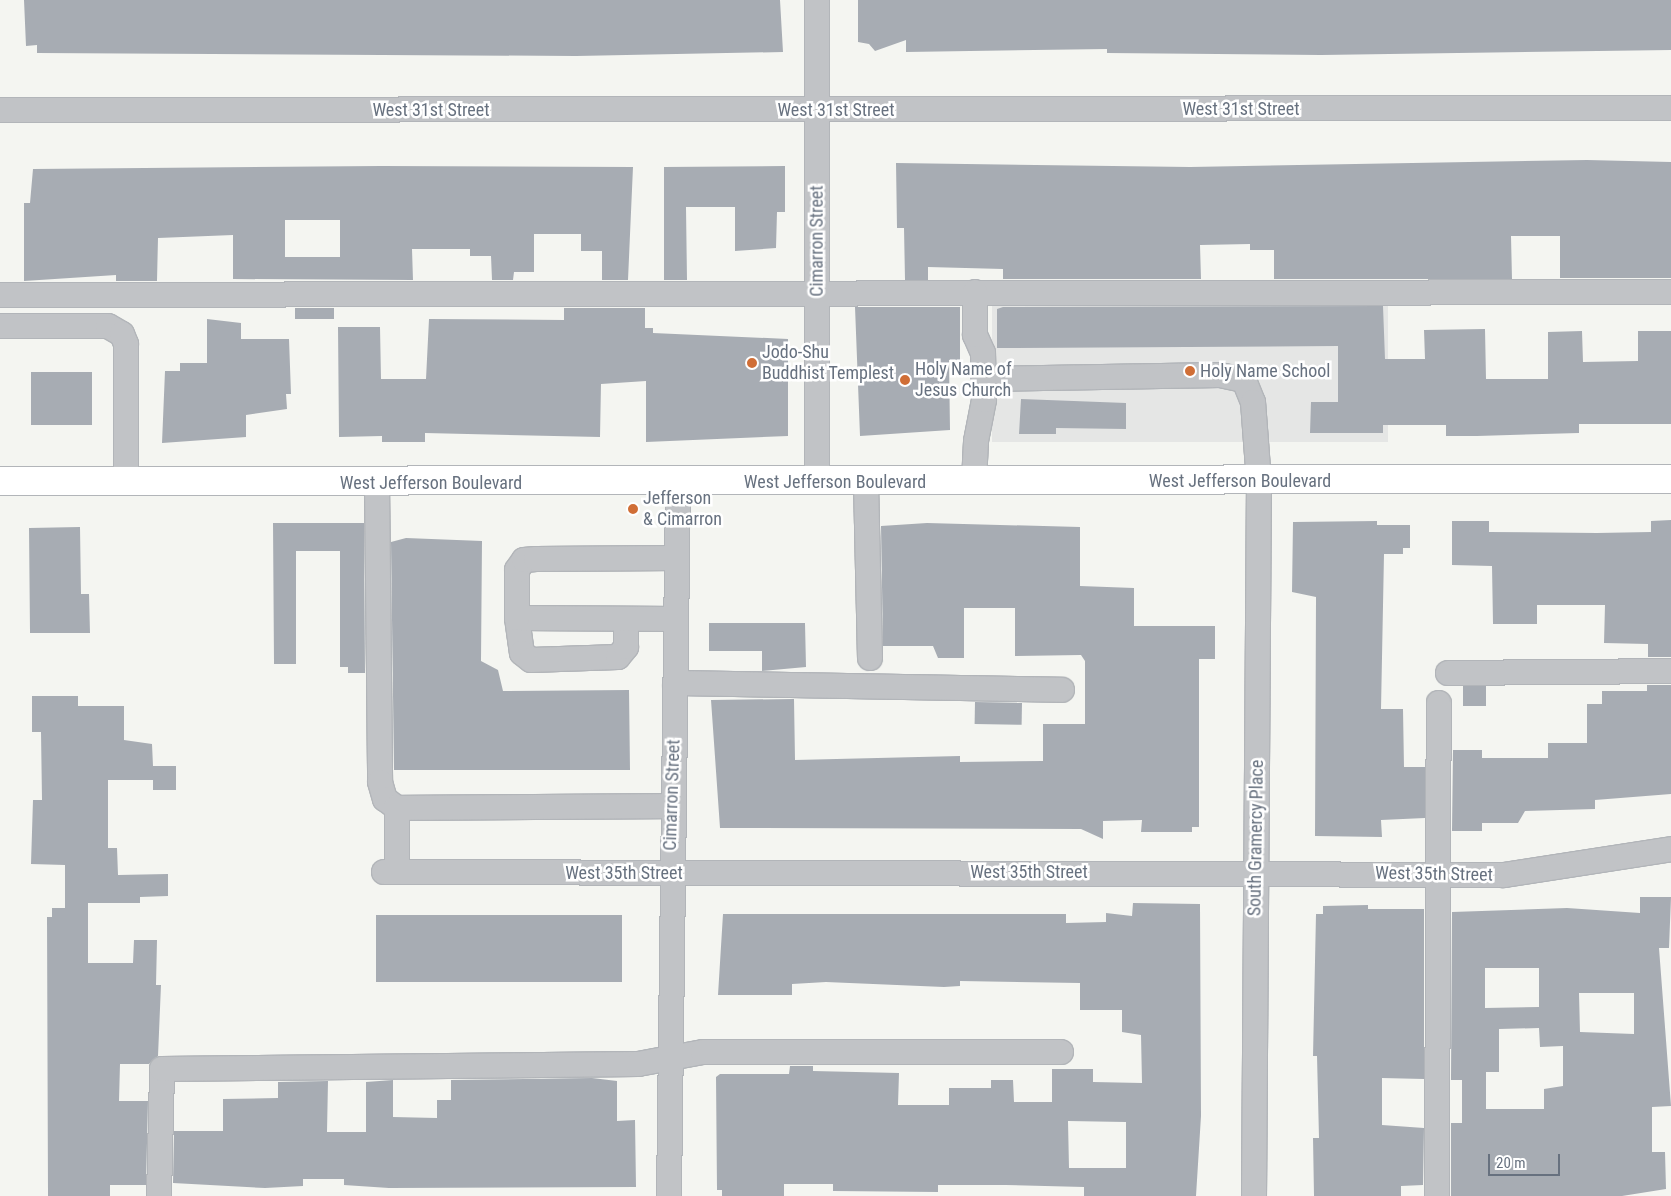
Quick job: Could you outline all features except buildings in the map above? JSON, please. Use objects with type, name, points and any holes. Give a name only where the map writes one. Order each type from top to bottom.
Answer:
[{"type":"main road","name":"West Jefferson Boulevard","points":[[0,481],[678,483],[1671,479]]},
{"type":"street","name":"Cimarron Street","points":[[817,0],[817,482]]},
{"type":"street","name":"West 31st Street","points":[[0,110],[1671,108]]},
{"type":"street","points":[[0,295],[817,292],[1671,292]]},
{"type":"street","points":[[974,481],[984,379],[982,353],[975,335],[975,292]]},
{"type":"street","points":[[0,326],[108,326],[122,334],[126,344],[126,482]]},
{"type":"street","name":"South Gramercy Place","points":[[984,379],[1220,375],[1244,380],[1253,402],[1259,481],[1254,1196]]},
{"type":"street","points":[[866,482],[870,658]]},
{"type":"street","points":[[378,483],[380,782],[385,799],[397,808],[672,806]]},
{"type":"street","name":"Cimarron Street","points":[[669,1196],[670,874],[678,483]]},
{"type":"street","points":[[626,620],[626,648],[618,658],[531,660],[522,654],[517,618],[517,570],[524,560],[677,558]]},
{"type":"street","points":[[517,618],[676,620]]},
{"type":"street","points":[[1448,673],[1671,671]]},
{"type":"street","points":[[675,683],[1062,690]]},
{"type":"street","points":[[1437,1196],[1440,874],[1439,703]]},
{"type":"street","name":"West 35th Street","points":[[397,808],[391,872],[670,874],[1255,872],[1440,874],[1540,872],[1671,849]]},
{"type":"street","points":[[159,1196],[162,1069],[638,1064],[703,1052],[1061,1052]]},
{"type":"shaded area","name":"Holy Name School","points":[[992,299],[1388,299],[1388,442],[992,442]]},
{"type":"place","name":"Jodo-Shu Buddhist Templest","points":[[752,363]]},
{"type":"place","name":"Holy Name School","points":[[1190,371]]},
{"type":"place","name":"Holy Name of Jesus Church","points":[[905,380]]},
{"type":"place","name":"Jefferson & Cimarron","points":[[633,509]]}]
